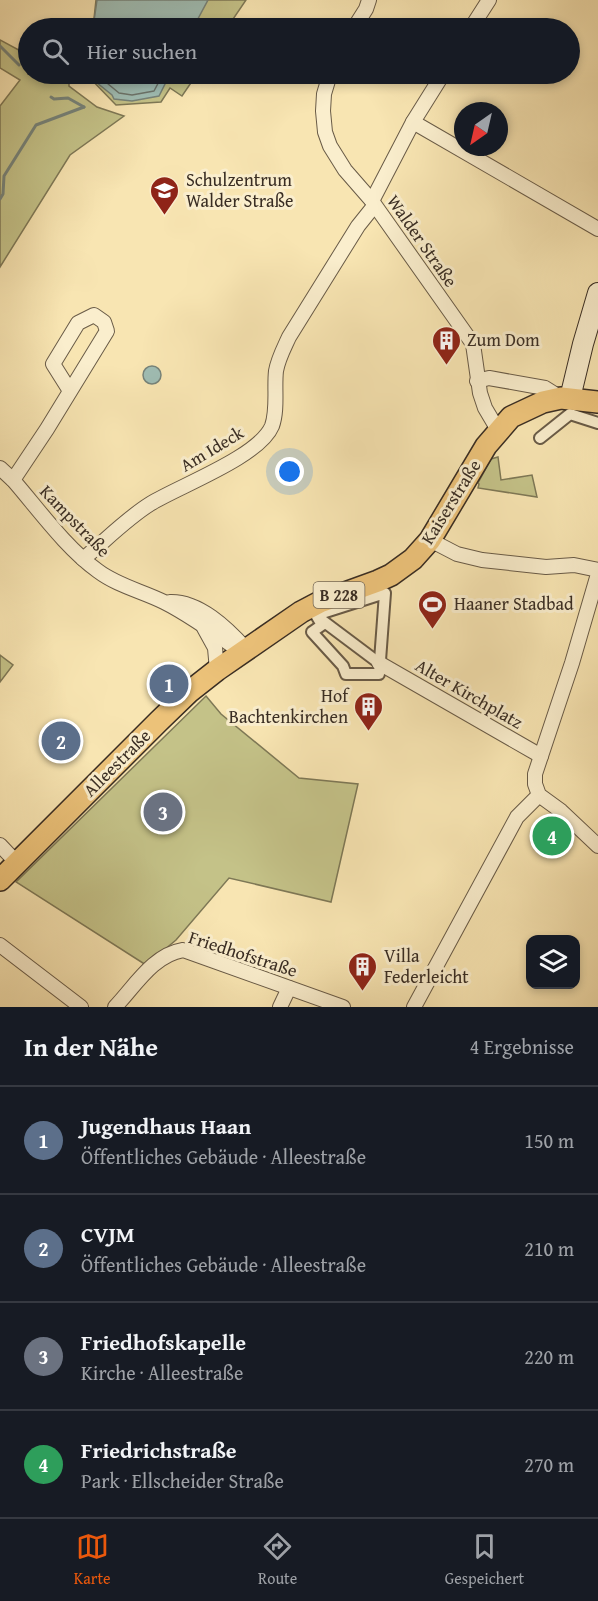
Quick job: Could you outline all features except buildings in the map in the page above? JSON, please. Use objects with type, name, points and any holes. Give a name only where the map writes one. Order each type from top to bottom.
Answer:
[{"type":"main road","points":[[566,398],[598,293]]},
{"type":"main road","name":"Kaiserstraße","points":[[243,651],[312,612],[391,575],[413,559],[430,540],[474,463],[498,430],[511,417],[543,402],[566,398],[597,416]]},
{"type":"main road","name":"Alleestraße","points":[[0,880],[189,692],[243,651]]},
{"type":"street","points":[[360,18],[369,0]]},
{"type":"street","points":[[477,18],[489,0]]},
{"type":"street","name":"Walder Straße","points":[[327,84],[324,94],[325,132],[336,158],[373,203],[473,344],[477,381],[485,408],[498,430]]},
{"type":"street","name":"Am Ideck","points":[[83,559],[150,504],[215,471],[264,437],[271,427],[276,371],[280,355],[373,203],[413,122],[437,84]]},
{"type":"street","points":[[413,122],[598,229]]},
{"type":"street","points":[[13,480],[29,459],[107,332],[104,322],[94,315],[78,323],[53,364],[70,391]]},
{"type":"street","name":"Kaiserstraße","points":[[477,381],[489,378],[545,388],[566,398]]},
{"type":"street","points":[[540,438],[570,414],[597,416]]},
{"type":"street","name":"Kampstraße","points":[[0,468],[83,559],[115,581],[165,602],[243,651]]},
{"type":"street","points":[[430,540],[457,554],[482,560],[546,567],[574,564],[598,572],[572,663],[535,774],[535,784],[539,795],[561,811],[598,846]]},
{"type":"street","points":[[385,593],[379,674],[346,674],[343,666],[312,632],[322,625],[312,612],[385,593]]},
{"type":"street","name":"Kampstraße","points":[[165,602],[177,602],[195,608],[232,633],[243,651]]},
{"type":"street","points":[[312,612],[379,663]]},
{"type":"street","points":[[204,628],[215,648],[217,670]]},
{"type":"street","name":"Alter Kirchplatz","points":[[379,663],[541,756]]},
{"type":"street","points":[[414,1007],[517,817],[539,795]]},
{"type":"street","points":[[0,845],[17,863]]},
{"type":"street","points":[[0,945],[81,1007]]},
{"type":"street","name":"Friedhofstraße","points":[[116,1007],[158,960],[171,952],[183,950],[343,1007]]},
{"type":"street","points":[[280,1007],[289,988]]},
{"type":"shaded area","points":[[96,0],[246,0],[234,18],[94,18]]},
{"type":"shaded area","points":[[0,40],[18,50],[18,79],[0,68]]},
{"type":"shaded area","points":[[18,83],[69,84],[97,107],[124,116],[70,155],[0,267],[0,106]]},
{"type":"shaded area","points":[[96,84],[190,84],[182,96],[170,88],[161,102],[116,105]]},
{"type":"shaded area","points":[[498,457],[501,480],[532,475],[537,497],[478,488],[478,483],[491,459]]},
{"type":"shaded area","points":[[0,655],[13,665],[0,682]]},
{"type":"shaded area","points":[[206,696],[221,714],[299,778],[358,784],[331,902],[229,878],[176,940],[146,965],[16,882]]},
{"type":"shaded area","points":[[551,824],[559,839],[552,843],[543,833]]},
{"type":"water","points":[[97,0],[208,0],[198,18],[94,18]]},
{"type":"water","points":[[98,84],[165,84],[159,96],[132,101],[114,99]]},
{"type":"water","points":[[152,366],[158,369],[161,375],[158,381],[152,384],[146,381],[143,375],[146,369]]},
{"type":"waterway","points":[[0,46],[18,64]]},
{"type":"waterway","points":[[51,97],[54,99],[68,98],[84,107]]},
{"type":"waterway","points":[[0,199],[3,194],[4,176],[36,125],[84,107]]},
{"type":"place","name":"Schulzentrum Walder Straße","points":[[165,216]]},
{"type":"place","name":"Zum Dom","points":[[446,366]]},
{"type":"place","name":"Haaner Stadbad","points":[[433,630]]},
{"type":"place","name":"Jugendhaus Haan","points":[[169,684]]},
{"type":"place","name":"Hof Bachtenkirchen","points":[[369,732]]},
{"type":"place","name":"CVJM","points":[[61,741]]},
{"type":"place","name":"Friedhofskapelle","points":[[163,812]]},
{"type":"place","name":"Friedrichstraße","points":[[552,836]]},
{"type":"place","name":"Villa Federleicht","points":[[363,992]]}]
